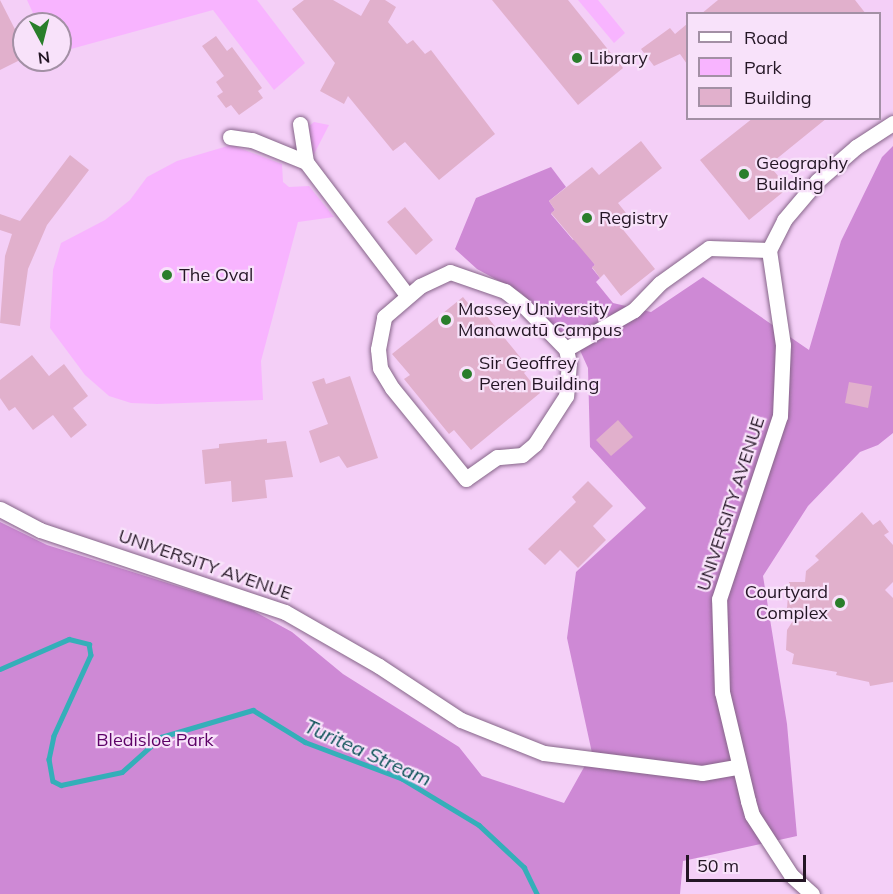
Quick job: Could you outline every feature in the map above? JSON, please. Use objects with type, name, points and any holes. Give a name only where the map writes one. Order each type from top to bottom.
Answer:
[{"type":"street","points":[[566,349],[634,310],[660,283],[706,249],[728,246],[769,249],[784,220],[818,181],[855,147],[893,123]]},
{"type":"street","points":[[300,124],[306,162],[407,295]]},
{"type":"street","points":[[230,137],[252,140],[306,162]]},
{"type":"street","name":"UNIVERSITY AVENUE","points":[[0,509],[40,530],[285,612],[379,666],[461,720],[544,753],[702,773],[737,767],[722,692],[719,599],[780,416],[783,345],[769,249]]},
{"type":"street","points":[[450,272],[464,274],[505,291],[566,349],[570,363],[566,396],[535,444],[522,455],[497,457],[465,478],[380,368],[378,349],[384,317],[407,295],[434,277],[450,272]]},
{"type":"street","points":[[737,767],[752,815],[791,875],[812,894]]},
{"type":"green space","points":[[27,0],[257,0],[305,63],[274,90],[213,10],[72,49],[72,12],[32,12]]},
{"type":"green space","points":[[578,0],[598,0],[625,33],[614,43]]},
{"type":"green space","points":[[314,122],[329,125],[312,158],[305,129]]},
{"type":"green space","name":"The Oval","points":[[231,145],[282,164],[283,182],[289,187],[309,186],[334,217],[298,222],[261,361],[263,400],[157,404],[131,403],[109,396],[85,375],[50,328],[53,270],[61,243],[105,220],[130,200],[147,177],[177,161]]},
{"type":"green space","name":"Bledisloe Park","points":[[893,146],[893,433],[878,445],[860,452],[808,506],[763,576],[787,724],[797,836],[683,861],[680,894],[0,894],[0,522],[47,545],[250,609],[292,632],[343,674],[459,747],[482,776],[564,803],[592,753],[567,638],[576,572],[646,508],[590,447],[588,368],[574,337],[564,336],[521,293],[477,269],[455,249],[476,198],[551,167],[566,187],[549,201],[555,210],[551,214],[573,240],[577,237],[595,265],[592,268],[600,278],[596,282],[613,303],[651,312],[703,277],[809,350],[841,241],[882,157]]},
{"type":"building","points":[[0,0],[12,24],[12,64],[0,70]]},
{"type":"building","points":[[304,0],[333,0],[361,16],[370,0],[385,0],[396,7],[388,22],[407,44],[413,40],[425,54],[431,50],[495,134],[439,180],[405,142],[393,151],[348,96],[344,104],[320,91],[335,63],[292,9]]},
{"type":"building","name":"Library","points":[[492,0],[568,0],[623,68],[578,105]]},
{"type":"building","points":[[718,0],[855,0],[864,12],[703,12]]},
{"type":"building","points":[[686,25],[686,63],[680,54],[654,66],[641,49],[670,28],[675,34]]},
{"type":"building","points":[[216,36],[227,51],[232,47],[262,88],[258,91],[263,98],[239,115],[231,105],[226,108],[217,96],[223,92],[216,82],[224,76],[202,46]]},
{"type":"building","name":"Geography Building","points":[[750,120],[825,120],[769,165],[788,188],[749,220],[700,160]]},
{"type":"building","name":"Registry","points":[[641,141],[662,168],[618,203],[626,213],[616,221],[655,269],[621,296],[604,274],[600,278],[592,267],[595,265],[551,213],[555,210],[549,201],[592,167],[599,175]]},
{"type":"building","points":[[70,155],[89,170],[47,225],[28,269],[20,326],[0,323],[5,256],[12,234],[0,230],[0,214],[20,221]]},
{"type":"building","points":[[405,207],[433,240],[416,255],[387,222]]},
{"type":"building","name":"Sir Geoffrey Peren Building","points":[[463,297],[480,318],[485,314],[529,368],[524,373],[540,393],[471,450],[454,430],[449,434],[404,379],[410,375],[392,354]]},
{"type":"building","points":[[32,355],[49,376],[64,364],[88,396],[73,408],[87,425],[71,438],[53,415],[33,430],[15,407],[9,411],[0,398],[0,380]]},
{"type":"building","points":[[350,376],[378,458],[347,468],[339,456],[320,463],[309,431],[328,424],[312,382],[324,378],[326,384]]},
{"type":"building","points":[[849,382],[872,386],[868,408],[845,403]]},
{"type":"building","points":[[618,420],[633,437],[611,456],[596,440]]},
{"type":"building","points":[[267,439],[267,443],[286,441],[293,477],[265,480],[267,498],[232,502],[231,481],[205,484],[202,450],[219,448],[219,444]]},
{"type":"building","points":[[588,481],[613,506],[593,526],[606,540],[578,568],[560,550],[545,565],[528,549],[576,502],[572,497]]},
{"type":"building","name":"Courtyard Complex","points":[[862,512],[873,525],[880,520],[889,532],[884,535],[893,545],[893,582],[885,590],[893,598],[893,682],[870,686],[869,682],[836,675],[837,672],[792,664],[794,654],[786,650],[787,630],[798,613],[787,608],[789,582],[805,582],[806,571],[819,560],[815,556]]},
{"type":"waterway","name":"Turitea Stream","points":[[0,669],[69,639],[89,644],[91,655],[54,736],[49,759],[53,781],[61,785],[122,772],[161,737],[253,710],[305,742],[401,778],[479,825],[524,867],[537,894]]},
{"type":"place","name":"Library","points":[[577,58]]},
{"type":"place","name":"Geography Building","points":[[744,174]]},
{"type":"place","name":"Registry","points":[[587,218]]},
{"type":"place","name":"The Oval","points":[[167,275]]},
{"type":"place","name":"Massey University Manawatū Campus","points":[[446,320]]},
{"type":"place","name":"Sir Geoffrey Peren Building","points":[[467,374]]},
{"type":"place","name":"Courtyard Complex","points":[[840,603]]}]
